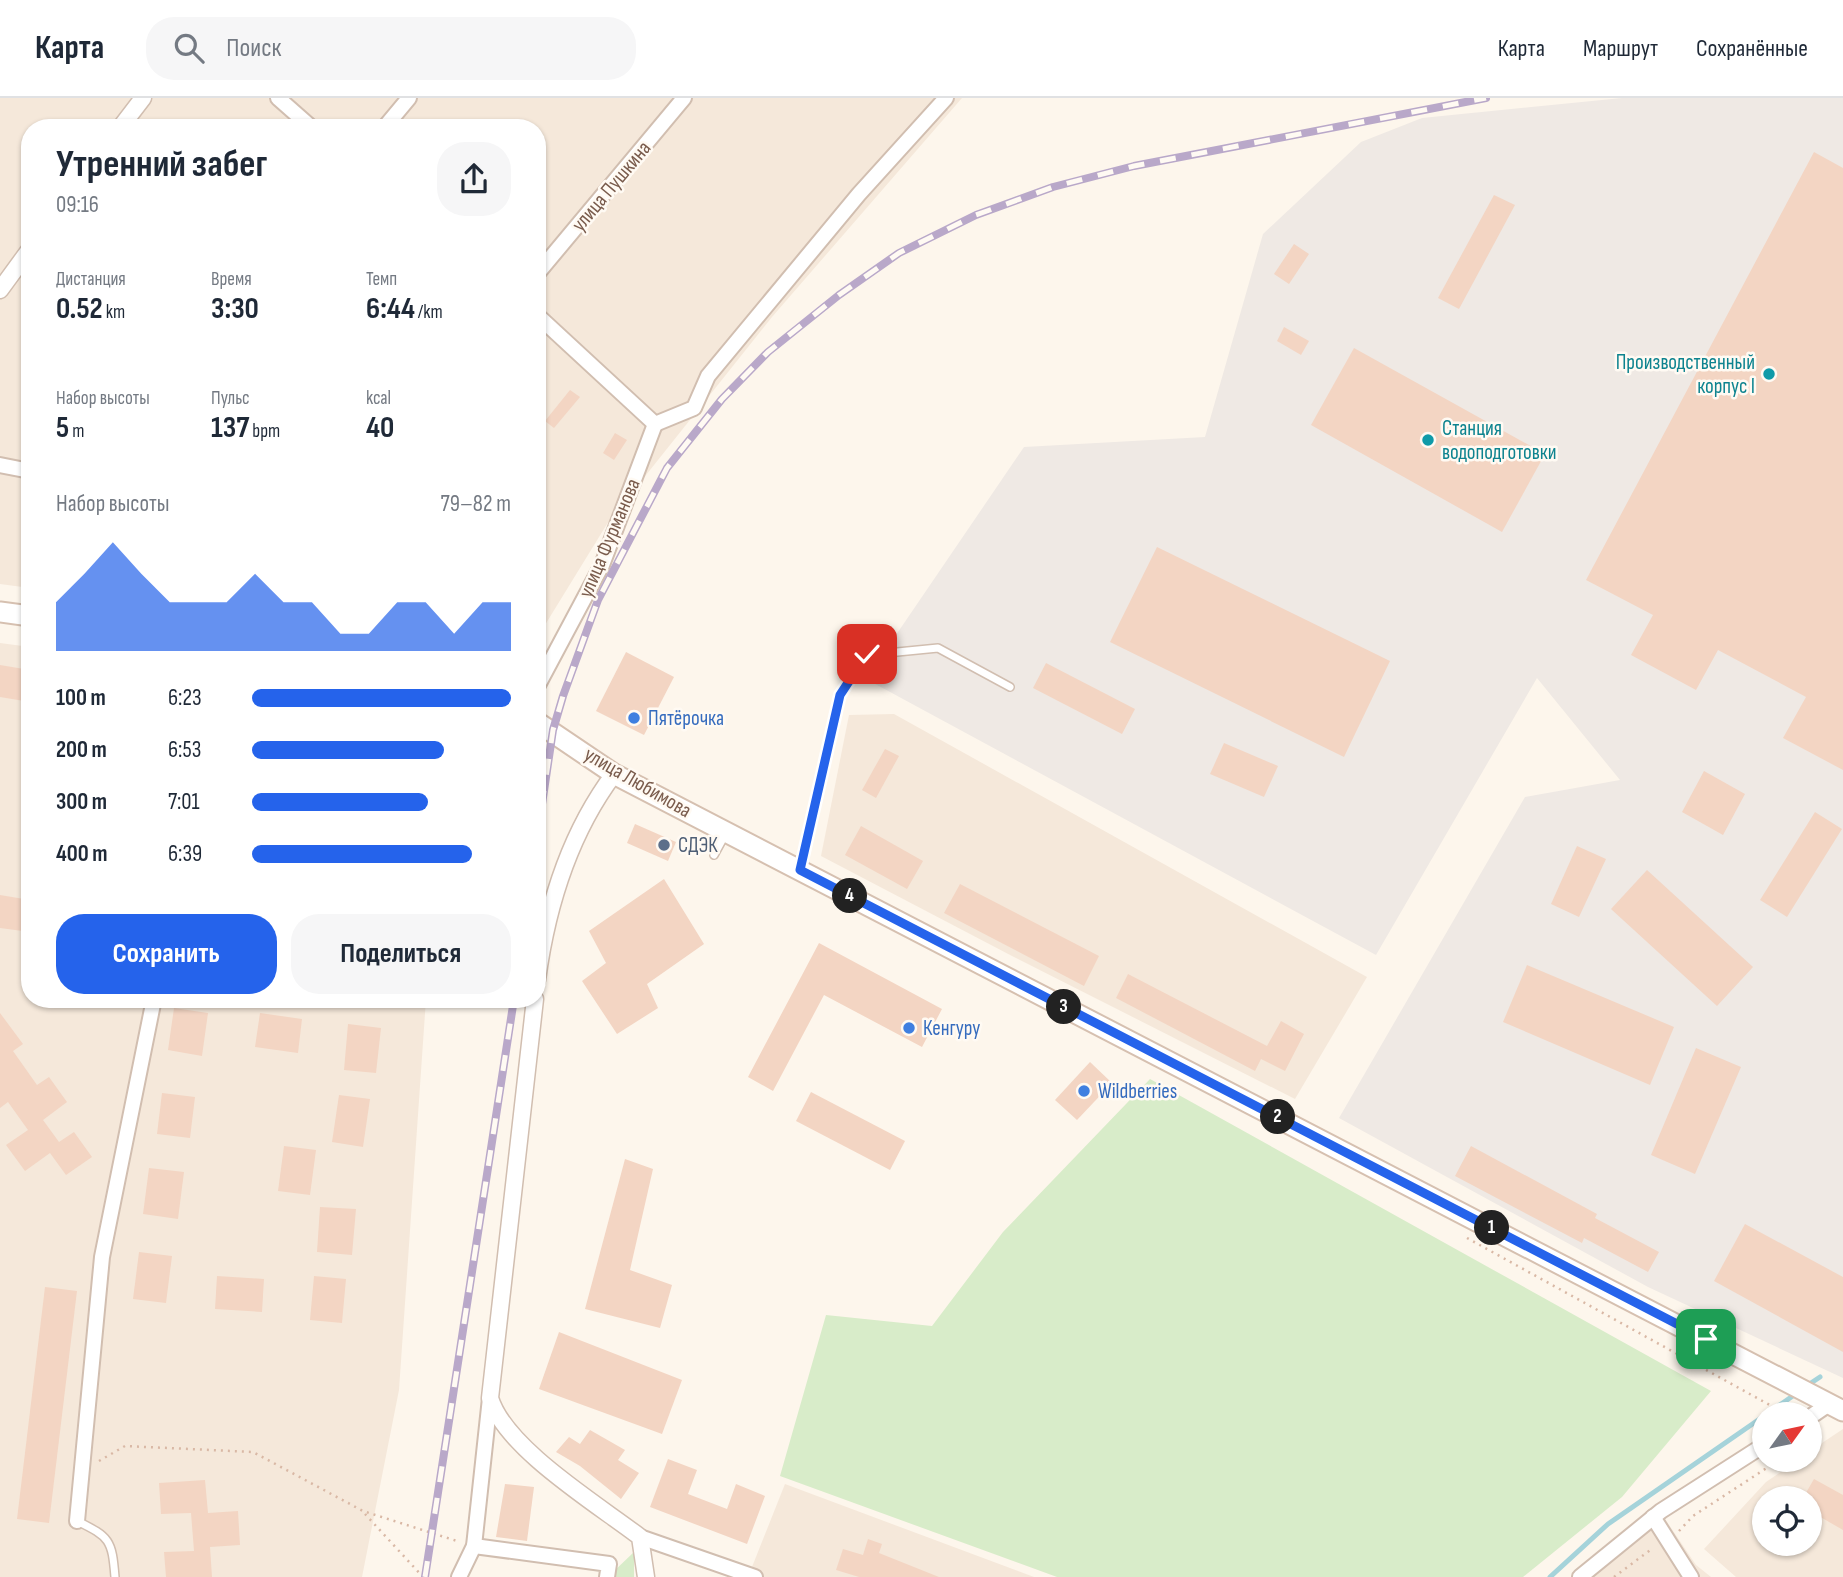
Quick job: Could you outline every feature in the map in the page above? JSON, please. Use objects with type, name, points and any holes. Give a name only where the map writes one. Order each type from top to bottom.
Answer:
[{"type":"main road","points":[[0,612],[21,614]]},
{"type":"main road","name":"улица Любимова","points":[[546,727],[614,774],[1836,1408]]},
{"type":"street","points":[[127,119],[143,98]]},
{"type":"street","points":[[278,98],[302,119]]},
{"type":"street","points":[[392,119],[409,98]]},
{"type":"street","name":"улица Пушкина","points":[[546,263],[684,98]]},
{"type":"street","points":[[546,323],[655,424],[694,408],[708,376],[859,194],[946,98]]},
{"type":"street","points":[[0,290],[21,261]]},
{"type":"street","name":"улица Фурманова","points":[[546,670],[602,565],[655,424]]},
{"type":"street","points":[[0,465],[21,469]]},
{"type":"street","points":[[546,930],[567,858],[602,790],[614,774]]},
{"type":"street","points":[[77,1521],[102,1257],[152,1008]]},
{"type":"street","points":[[459,1577],[474,1546],[534,1008]]},
{"type":"street","points":[[489,1398],[494,1411],[519,1444],[640,1537],[755,1577]]},
{"type":"street","points":[[1580,1577],[1653,1517],[1752,1453]]},
{"type":"street","points":[[1653,1517],[1690,1577]]},
{"type":"street","points":[[640,1537],[646,1577]]},
{"type":"street","points":[[474,1546],[609,1564],[607,1577]]},
{"type":"lane","points":[[800,870],[840,695],[867,654],[938,648],[1010,687]]},
{"type":"lane","points":[[714,855],[727,832]]},
{"type":"lane","points":[[77,1521],[103,1533],[113,1552],[115,1577]]},
{"type":"path","points":[[82,1470],[125,1446],[253,1452],[363,1511],[474,1546]]},
{"type":"path","points":[[1614,1577],[1667,1540],[1693,1516],[1761,1472]]},
{"type":"path","points":[[363,1511],[423,1577]]},
{"type":"shaded area","points":[[0,98],[962,98],[772,317],[607,524],[546,623],[546,119],[21,119],[21,587],[0,584]]},
{"type":"shaded area","points":[[1622,98],[1843,98],[1843,1378],[1648,1287],[1339,1118],[1525,797],[1620,780],[1537,678],[1376,955],[866,679],[1024,447],[1205,437],[1263,234],[1361,142],[1422,118]]},
{"type":"shaded area","points":[[0,643],[21,646],[21,1008],[425,1008],[399,1390],[362,1577],[0,1577]]},
{"type":"shaded area","points":[[894,714],[1367,977],[1295,1099],[821,856],[849,715]]},
{"type":"shaded area","points":[[1843,1429],[1843,1577],[1736,1577],[1704,1549],[1752,1497],[1752,1556],[1822,1556],[1822,1486],[1762,1486],[1781,1472],[1822,1472],[1822,1443]]},
{"type":"shaded area","points":[[785,1484],[1034,1577],[748,1577]]},
{"type":"shaded area","points":[[1663,1516],[1696,1565],[1711,1577],[1589,1577]]},
{"type":"green space","points":[[1150,1079],[1711,1391],[1622,1497],[1523,1577],[1057,1577],[780,1476],[826,1315],[932,1326],[1003,1232]]},
{"type":"green space","points":[[634,1552],[634,1577],[611,1577],[612,1573]]},
{"type":"building","name":"Производственный корпус I","points":[[1814,152],[1843,168],[1843,770],[1783,738],[1806,697],[1718,650],[1696,690],[1631,655],[1653,615],[1586,580]]},
{"type":"building","points":[[1494,195],[1515,205],[1459,309],[1438,298]]},
{"type":"building","points":[[1294,244],[1309,254],[1289,284],[1274,274]]},
{"type":"building","points":[[1284,327],[1309,341],[1301,355],[1277,341]]},
{"type":"building","name":"Станция водоподготовки","points":[[1354,348],[1545,454],[1502,532],[1311,425]]},
{"type":"building","points":[[570,390],[580,397],[554,428],[546,420]]},
{"type":"building","points":[[615,433],[627,440],[614,460],[603,453]]},
{"type":"building","points":[[1157,547],[1390,661],[1344,757],[1110,642]]},
{"type":"building","points":[[626,652],[674,677],[644,735],[596,711]]},
{"type":"building","points":[[1046,663],[1135,709],[1122,734],[1033,688]]},
{"type":"building","points":[[0,665],[21,668],[21,700],[0,697]]},
{"type":"building","points":[[1224,743],[1278,766],[1264,797],[1210,774]]},
{"type":"building","points":[[885,749],[899,756],[876,798],[862,790]]},
{"type":"building","points":[[1704,771],[1745,794],[1723,835],[1682,812]]},
{"type":"building","points":[[1815,812],[1842,829],[1787,917],[1760,900]]},
{"type":"building","points":[[635,824],[676,842],[668,861],[627,843]]},
{"type":"building","points":[[861,826],[923,861],[907,889],[845,855]]},
{"type":"building","points":[[1577,846],[1606,859],[1579,917],[1551,904]]},
{"type":"building","points":[[1647,870],[1753,967],[1717,1006],[1611,909]]},
{"type":"building","points":[[664,879],[704,944],[647,984],[658,1008],[617,1034],[582,981],[606,963],[589,931]]},
{"type":"building","points":[[960,884],[1099,956],[1084,986],[944,913]]},
{"type":"building","points":[[0,895],[21,898],[21,931],[0,928]]},
{"type":"building","name":"Кенгуру","points":[[819,943],[942,1009],[922,1047],[824,995],[773,1091],[748,1077]]},
{"type":"building","points":[[1527,965],[1674,1027],[1650,1085],[1503,1022]]},
{"type":"building","points":[[1128,974],[1267,1046],[1281,1021],[1304,1034],[1285,1071],[1261,1059],[1255,1071],[1116,998]]},
{"type":"building","points":[[174,1008],[208,1013],[202,1056],[168,1050]]},
{"type":"building","points":[[0,1013],[23,1044],[13,1051],[37,1085],[49,1077],[67,1102],[43,1120],[59,1142],[74,1132],[92,1157],[66,1175],[50,1153],[25,1171],[6,1145],[28,1130],[8,1102],[0,1108]]},
{"type":"building","points":[[260,1013],[302,1019],[298,1053],[255,1047]]},
{"type":"building","points":[[348,1024],[381,1028],[376,1073],[344,1070]]},
{"type":"building","points":[[1696,1048],[1741,1067],[1695,1174],[1651,1155]]},
{"type":"building","name":"Wildberries","points":[[1090,1062],[1112,1083],[1077,1120],[1055,1100]]},
{"type":"building","points":[[811,1092],[905,1141],[890,1170],[796,1121]]},
{"type":"building","points":[[162,1093],[195,1097],[190,1138],[157,1134]]},
{"type":"building","points":[[339,1095],[370,1099],[363,1147],[332,1142]]},
{"type":"building","points":[[284,1146],[316,1150],[310,1195],[278,1191]]},
{"type":"building","points":[[1471,1146],[1597,1214],[1595,1218],[1659,1252],[1648,1272],[1584,1238],[1582,1243],[1455,1176]]},
{"type":"building","points":[[625,1159],[653,1169],[630,1270],[672,1285],[660,1328],[585,1309]]},
{"type":"building","points":[[149,1168],[184,1172],[178,1219],[143,1214]]},
{"type":"building","points":[[320,1207],[356,1209],[352,1255],[317,1252]]},
{"type":"building","points":[[1745,1224],[1843,1277],[1843,1352],[1714,1281]]},
{"type":"building","points":[[139,1252],[172,1256],[166,1303],[133,1299]]},
{"type":"building","points":[[217,1276],[264,1279],[262,1312],[215,1309]]},
{"type":"building","points":[[314,1276],[346,1279],[342,1323],[310,1320]]},
{"type":"building","points":[[45,1287],[77,1291],[49,1523],[17,1519]]},
{"type":"building","points":[[559,1332],[682,1380],[662,1434],[539,1389]]},
{"type":"building","points":[[590,1430],[625,1450],[618,1460],[639,1473],[621,1499],[580,1466],[556,1452],[569,1437],[580,1444]]},
{"type":"building","points":[[668,1459],[697,1470],[688,1494],[727,1509],[736,1484],[765,1496],[747,1544],[650,1507]]},
{"type":"building","points":[[1814,1479],[1843,1495],[1843,1530],[1822,1518],[1822,1486],[1810,1486]]},
{"type":"building","points":[[205,1480],[208,1513],[238,1511],[240,1545],[210,1547],[212,1577],[166,1577],[164,1552],[194,1551],[191,1513],[161,1514],[159,1483]]},
{"type":"building","points":[[505,1484],[534,1487],[527,1541],[496,1537]]},
{"type":"building","points":[[868,1539],[882,1544],[879,1553],[939,1577],[859,1577],[836,1570],[843,1549],[863,1555]]},
{"type":"waterway","points":[[1805,1387],[1820,1377]]},
{"type":"waterway","points":[[1784,1402],[1797,1393]]},
{"type":"waterway","points":[[1550,1577],[1608,1524],[1752,1424]]},
{"type":"railway","points":[[546,777],[553,730],[598,600],[667,468],[722,399],[768,352],[839,295],[899,253],[976,215],[1053,187],[1134,166],[1486,98]]},
{"type":"railway","points":[[425,1577],[513,1008]]},
{"type":"place","name":"Производственный корпус I","points":[[1769,374]]},
{"type":"place","name":"Станция водоподготовки","points":[[1428,440]]},
{"type":"place","name":"Пятёрочка","points":[[634,718]]},
{"type":"place","name":"СДЭК","points":[[664,845]]},
{"type":"place","name":"Кенгуру","points":[[909,1028]]},
{"type":"place","name":"Wildberries","points":[[1084,1091]]},
{"type":"route","points":[[867,654],[840,695],[800,870],[1706,1339]]}]
